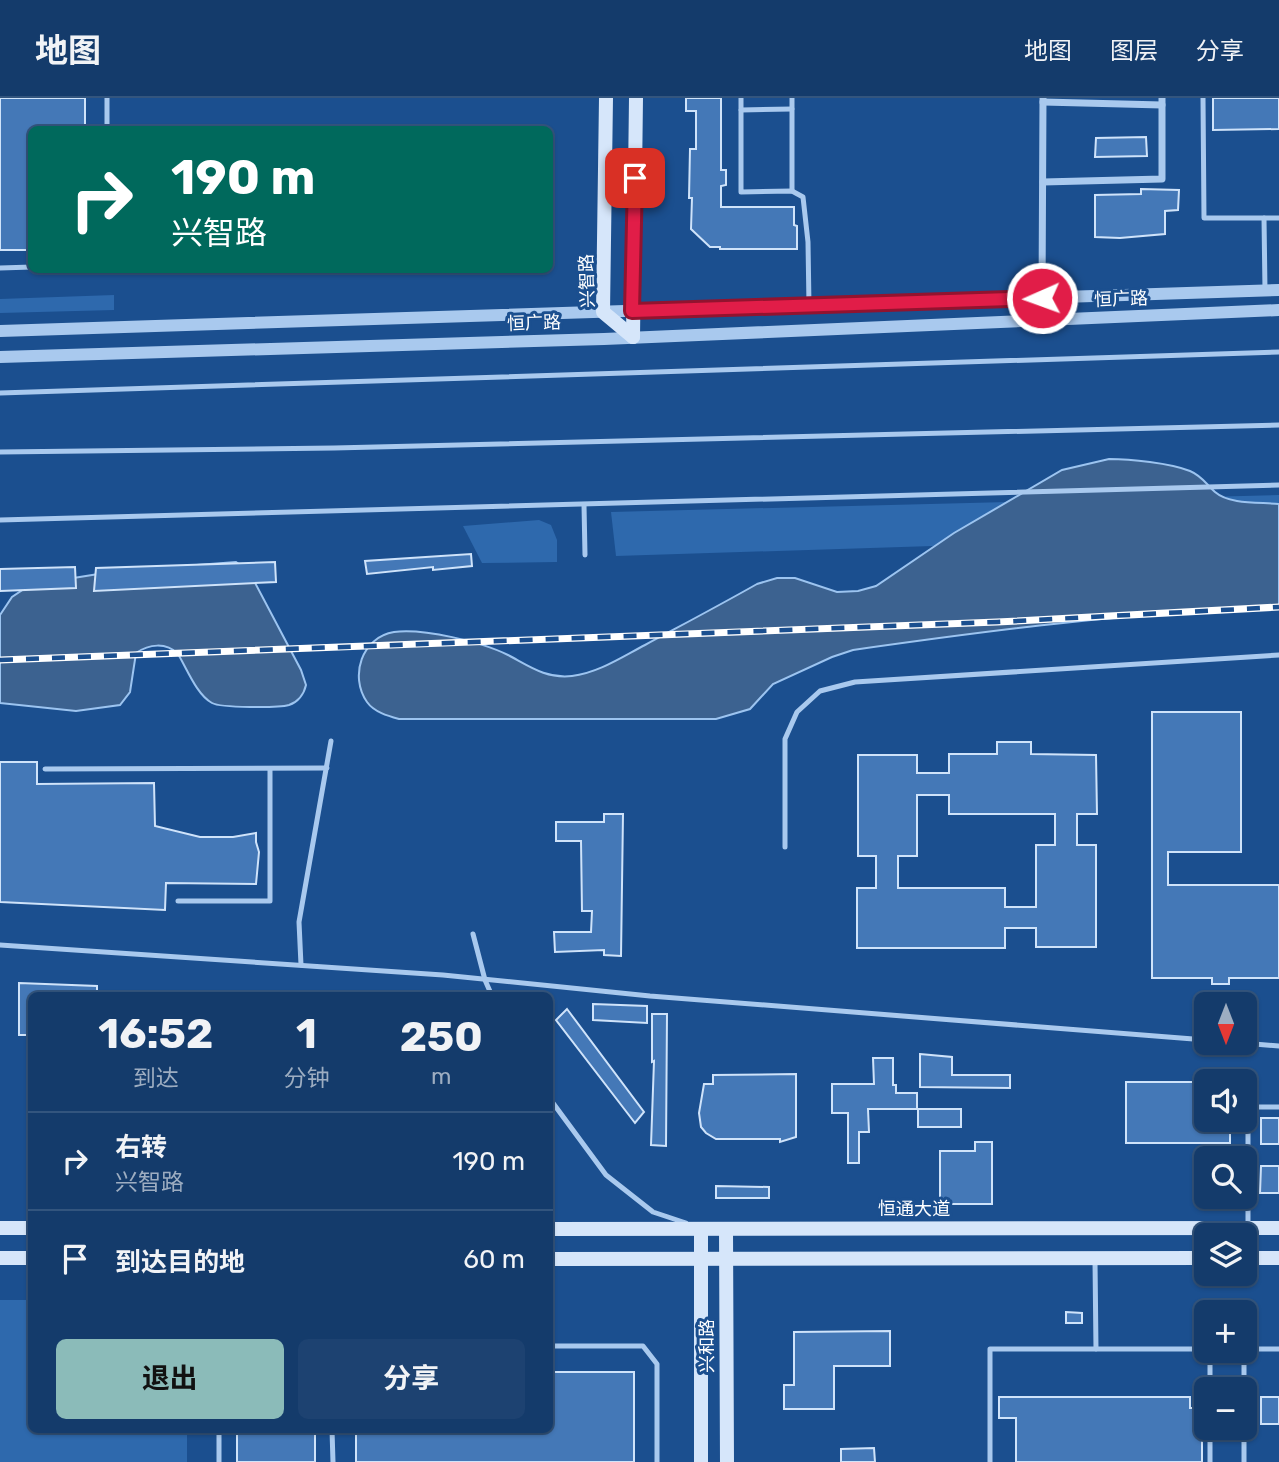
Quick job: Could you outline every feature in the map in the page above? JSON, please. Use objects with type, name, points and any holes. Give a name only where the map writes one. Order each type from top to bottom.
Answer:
[{"type":"main road","name":"兴智路","points":[[606,98],[603,312],[633,337]]},
{"type":"main road","points":[[633,337],[636,98]]},
{"type":"main road","points":[[0,1228],[28,1228]]},
{"type":"main road","name":"恒通大道","points":[[553,1229],[1194,1228]]},
{"type":"main road","name":"恒通大道","points":[[1257,1228],[1279,1228]]},
{"type":"main road","name":"兴和路","points":[[701,1229],[701,1462]]},
{"type":"main road","name":"兴和路","points":[[726,1229],[727,1462]]},
{"type":"main road","points":[[0,1258],[28,1258]]},
{"type":"main road","points":[[553,1259],[1194,1258]]},
{"type":"main road","points":[[1257,1258],[1279,1258]]},
{"type":"street","points":[[1042,298],[1043,100],[1162,102],[1162,179],[1043,182]]},
{"type":"street","name":"恒广路","points":[[0,331],[1279,290]]},
{"type":"street","name":"恒广路","points":[[0,357],[633,337],[1279,310]]},
{"type":"lane","points":[[107,98],[107,126]]},
{"type":"lane","points":[[741,98],[741,191],[792,191],[803,197],[808,242],[809,304]]},
{"type":"lane","points":[[792,98],[792,191]]},
{"type":"lane","points":[[1203,98],[1204,218],[1279,218]]},
{"type":"lane","points":[[741,110],[792,109]]},
{"type":"lane","points":[[1264,218],[1265,290]]},
{"type":"lane","points":[[0,268],[28,267]]},
{"type":"lane","points":[[0,393],[1279,352]]},
{"type":"lane","points":[[0,452],[334,448],[1279,425]]},
{"type":"lane","points":[[0,520],[1279,485]]},
{"type":"lane","points":[[584,505],[585,555]]},
{"type":"lane","points":[[785,847],[785,739],[797,712],[820,691],[855,682],[1279,655]]},
{"type":"lane","points":[[301,965],[299,922],[331,741]]},
{"type":"lane","points":[[45,769],[327,768]]},
{"type":"lane","points":[[178,901],[270,901],[270,769]]},
{"type":"lane","points":[[474,934],[490,992]]},
{"type":"lane","points":[[0,945],[301,965],[1194,1039]]},
{"type":"lane","points":[[1257,1044],[1279,1046]]},
{"type":"lane","points":[[553,1102],[606,1175],[653,1212],[701,1229]]},
{"type":"lane","points":[[1248,1223],[1248,1107],[1279,1107]]},
{"type":"lane","points":[[1095,1258],[1096,1349]]},
{"type":"lane","points":[[553,1346],[643,1346],[657,1364],[657,1462]]},
{"type":"lane","points":[[990,1462],[990,1349],[1194,1350]]},
{"type":"lane","points":[[1257,1350],[1279,1349]]},
{"type":"lane","points":[[219,1433],[219,1462]]},
{"type":"lane","points":[[332,1433],[333,1462]]},
{"type":"lane","points":[[1210,1440],[1210,1462]]},
{"type":"lane","points":[[1244,1440],[1244,1462]]},
{"type":"shaded area","points":[[114,295],[114,310],[0,313],[0,299]]},
{"type":"shaded area","points":[[1109,459],[1182,468],[1198,475],[1215,492],[1229,499],[1279,504],[1279,609],[1119,618],[853,650],[773,684],[750,709],[716,719],[399,719],[373,708],[362,692],[359,670],[367,649],[383,635],[394,632],[420,632],[468,641],[497,650],[546,674],[572,676],[610,664],[757,584],[777,578],[795,578],[837,592],[858,591],[876,586],[954,533],[1062,470]]},
{"type":"shaded area","points":[[1279,495],[1279,535],[616,556],[611,512]]},
{"type":"shaded area","points":[[539,520],[551,525],[557,540],[557,562],[482,563],[463,526]]},
{"type":"shaded area","points":[[236,562],[253,579],[301,670],[306,685],[304,692],[292,704],[250,707],[212,703],[197,688],[178,654],[163,646],[146,648],[136,653],[130,692],[120,705],[76,711],[0,703],[0,615],[12,597],[30,585],[117,571]]},
{"type":"shaded area","points":[[0,1300],[28,1300],[28,1433],[187,1433],[187,1462],[0,1462]]},
{"type":"building","points":[[0,98],[85,98],[85,126],[28,126],[28,250],[0,250]]},
{"type":"building","points":[[686,98],[721,98],[721,170],[726,170],[726,185],[721,186],[721,207],[794,207],[797,249],[720,249],[710,247],[691,229],[690,149],[696,149],[696,111],[686,111]]},
{"type":"building","points":[[1213,98],[1279,98],[1279,129],[1213,130]]},
{"type":"building","points":[[1146,137],[1147,156],[1095,157],[1096,138]]},
{"type":"building","points":[[1141,189],[1179,190],[1178,210],[1165,211],[1165,234],[1095,237],[1095,195],[1141,194]]},
{"type":"building","points":[[471,554],[472,566],[433,570],[433,567],[367,574],[365,561]]},
{"type":"building","points":[[275,562],[276,582],[94,591],[96,568]]},
{"type":"building","points":[[75,567],[76,588],[0,591],[0,569]]},
{"type":"building","points":[[1152,712],[1241,712],[1241,852],[1168,852],[1168,885],[1279,885],[1279,978],[1229,978],[1229,984],[1212,984],[1212,978],[1152,978]]},
{"type":"building","points":[[997,742],[1031,742],[1031,754],[1096,755],[1097,814],[1077,814],[1077,845],[1096,845],[1096,947],[1036,947],[1036,928],[1005,928],[1005,948],[857,948],[857,888],[876,888],[876,856],[858,856],[858,755],[917,755],[917,773],[949,773],[949,754],[997,754]],"holes":[[[917,795],[949,795],[949,814],[1055,814],[1055,845],[1036,845],[1036,907],[1005,907],[1005,888],[898,888],[898,856],[917,856]]]},
{"type":"building","points":[[0,762],[37,762],[37,784],[154,783],[155,826],[200,837],[233,837],[256,833],[259,852],[256,884],[166,883],[165,910],[0,902]]},
{"type":"building","points":[[604,814],[623,814],[621,956],[604,955],[604,950],[555,952],[554,932],[591,932],[592,911],[582,911],[581,841],[556,841],[556,822],[604,822]]},
{"type":"building","points":[[19,983],[97,986],[97,992],[28,992],[28,1035],[19,1035]]},
{"type":"building","points":[[593,1004],[647,1006],[647,1023],[593,1020]]},
{"type":"building","points":[[567,1009],[644,1112],[635,1123],[556,1020]]},
{"type":"building","points":[[652,1014],[667,1014],[666,1146],[651,1145],[654,1061],[652,1062]]},
{"type":"building","points":[[920,1054],[952,1057],[952,1075],[1010,1075],[1010,1088],[920,1087]]},
{"type":"building","points":[[873,1058],[893,1058],[893,1085],[896,1085],[896,1093],[917,1093],[917,1109],[868,1109],[869,1132],[859,1132],[859,1163],[848,1163],[848,1113],[832,1113],[832,1084],[874,1084]]},
{"type":"building","points":[[796,1074],[796,1137],[780,1142],[780,1139],[716,1139],[701,1127],[699,1113],[704,1084],[713,1084],[713,1075]]},
{"type":"building","points":[[1126,1082],[1194,1082],[1194,1132],[1230,1132],[1230,1143],[1126,1143]]},
{"type":"building","points":[[918,1109],[961,1109],[961,1127],[918,1127]]},
{"type":"building","points":[[1261,1118],[1279,1118],[1279,1144],[1261,1144]]},
{"type":"building","points":[[975,1142],[992,1142],[992,1204],[940,1204],[940,1151],[975,1151]]},
{"type":"building","points":[[1261,1166],[1279,1166],[1279,1193],[1260,1193]]},
{"type":"building","points":[[716,1186],[769,1187],[769,1198],[716,1198]]},
{"type":"building","points":[[1066,1312],[1082,1313],[1082,1323],[1066,1323]]},
{"type":"building","points":[[890,1331],[890,1366],[834,1366],[834,1409],[784,1409],[784,1385],[794,1385],[794,1332]]},
{"type":"building","points":[[553,1372],[634,1372],[634,1462],[356,1462],[356,1433],[553,1433]]},
{"type":"building","points":[[999,1397],[1190,1397],[1190,1408],[1194,1408],[1194,1440],[1202,1440],[1202,1462],[1016,1462],[1016,1418],[999,1418]]},
{"type":"building","points":[[1261,1397],[1279,1397],[1279,1424],[1261,1424]]},
{"type":"building","points":[[237,1433],[315,1433],[315,1462],[237,1462]]},
{"type":"building","points":[[874,1448],[875,1462],[841,1462],[841,1449]]},
{"type":"railway","points":[[0,660],[997,622],[1279,607]]},
{"type":"route","points":[[635,178],[632,311],[1042,298]]}]
